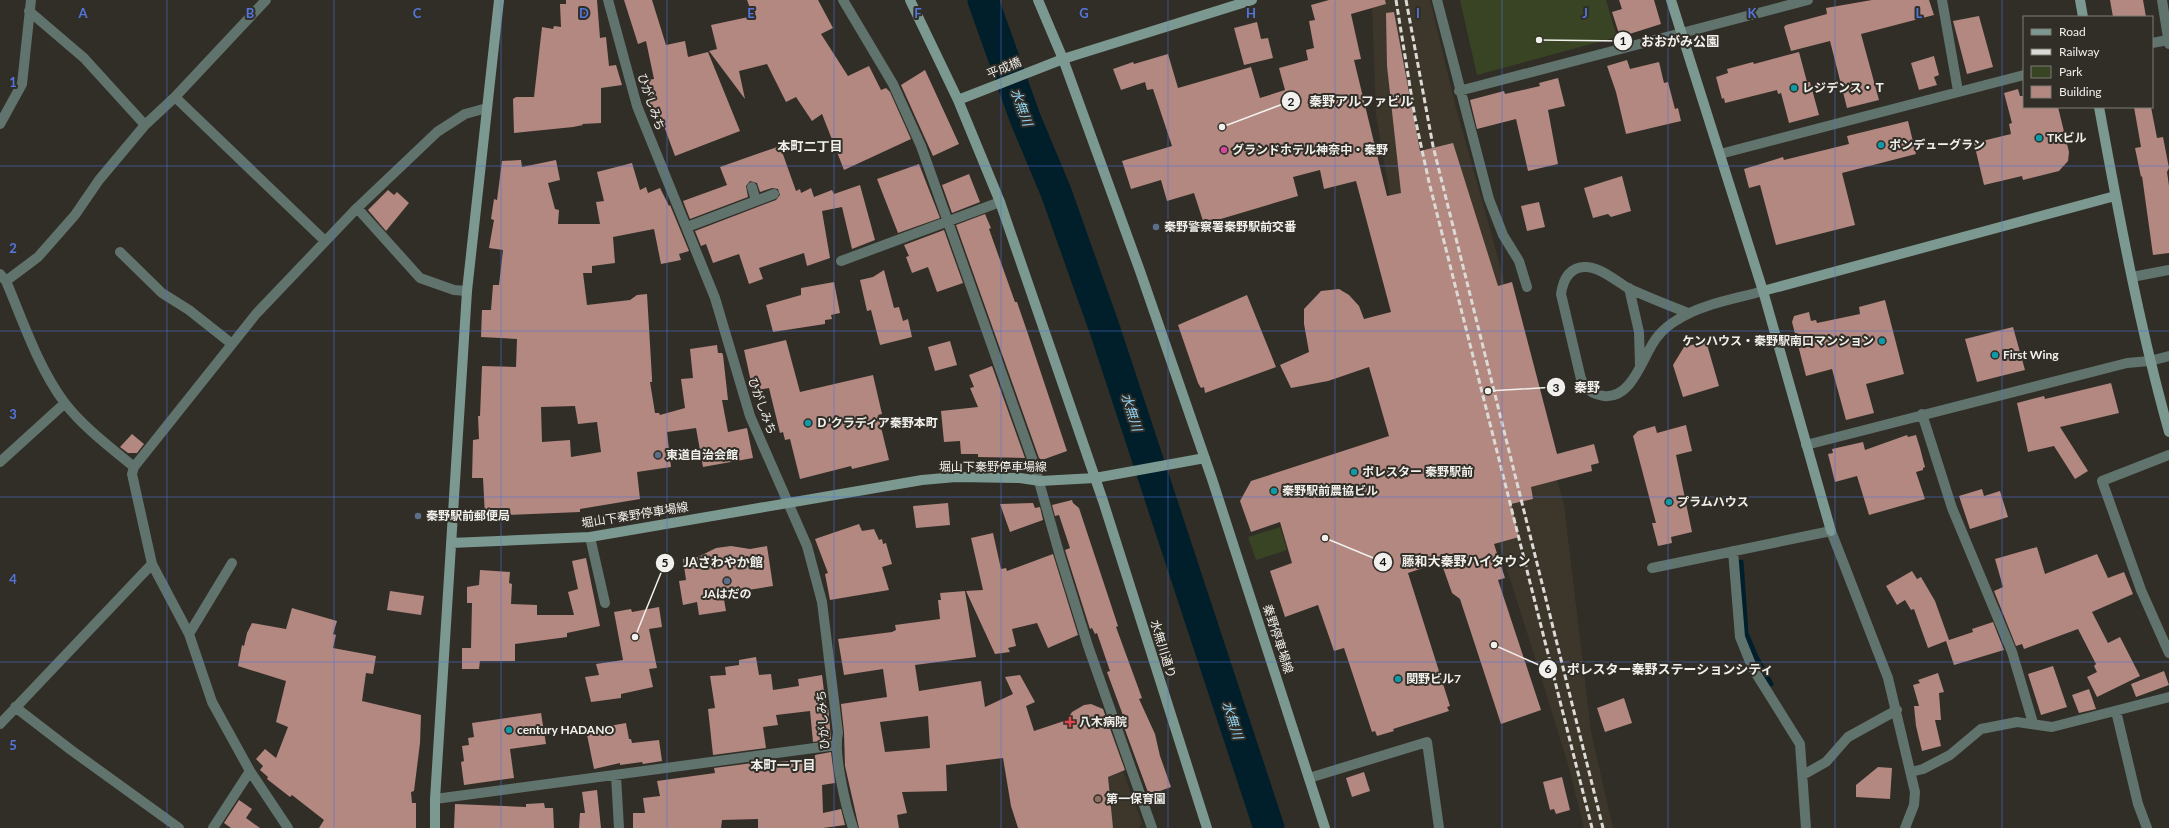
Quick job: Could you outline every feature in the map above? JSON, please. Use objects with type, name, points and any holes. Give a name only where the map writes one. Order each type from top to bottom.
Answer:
[{"type":"street","points":[[0,124],[22,84],[31,0]]},
{"type":"street","points":[[134,467],[101,439],[65,403],[46,372],[3,277],[38,257],[75,215],[99,180],[144,125],[174,97],[266,0]]},
{"type":"street","points":[[435,828],[435,799],[467,291],[499,0]]},
{"type":"street","name":"ひがしみち","points":[[608,0],[637,106],[715,298],[750,416],[807,546],[822,602],[838,733],[837,746],[847,812],[853,828]]},
{"type":"street","points":[[843,0],[893,84],[921,146],[1040,481],[1060,556],[1086,638],[1152,828]]},
{"type":"street","name":"水無川通り","points":[[910,0],[958,100],[1000,202],[1094,478],[1207,828]]},
{"type":"street","name":"秦野停車場線","points":[[1038,0],[1063,59],[1140,271],[1205,458],[1325,828]]},
{"type":"street","name":"平成橋","points":[[958,100],[1063,59],[1252,0]]},
{"type":"street","points":[[1437,0],[1459,91],[1496,222],[1508,246],[1519,261],[1527,286]]},
{"type":"street","points":[[1672,0],[1681,33],[1763,291],[1831,532],[1888,678],[1915,792],[1914,805],[1906,828]]},
{"type":"street","points":[[1459,91],[1808,0]]},
{"type":"street","points":[[1942,0],[1958,91]]},
{"type":"street","points":[[2080,0],[2083,16]]},
{"type":"street","points":[[2153,44],[2169,42],[2162,0]]},
{"type":"street","points":[[29,11],[84,58],[144,125]]},
{"type":"street","points":[[1720,154],[2023,75]]},
{"type":"street","points":[[174,97],[325,241]]},
{"type":"street","points":[[288,828],[250,771],[212,702],[189,634],[152,564],[132,474],[134,467],[256,314],[357,208],[437,132],[465,114],[487,108]]},
{"type":"street","points":[[2099,108],[2115,196],[2150,361],[2169,432]]},
{"type":"street","points":[[752,187],[756,201]]},
{"type":"street","points":[[687,227],[774,194]]},
{"type":"street","points":[[1688,312],[1629,288],[1595,269],[1585,266],[1574,269],[1562,283],[1561,294],[1581,379],[1588,391],[1596,395],[1608,396],[1618,393],[1629,384],[1658,336],[1688,312],[2115,196]]},
{"type":"street","points":[[841,261],[944,224],[948,220],[1000,202]]},
{"type":"street","points":[[357,208],[420,278],[454,290],[467,291]]},
{"type":"street","points":[[120,252],[162,293],[189,310],[232,344]]},
{"type":"street","points":[[2132,277],[2169,270]]},
{"type":"street","points":[[1629,288],[1639,332],[1640,365]]},
{"type":"street","points":[[1806,445],[1922,414],[2127,363],[2150,361],[2169,356]]},
{"type":"street","points":[[0,462],[65,403]]},
{"type":"street","points":[[1922,414],[1952,508],[2012,652],[2033,723]]},
{"type":"street","points":[[2169,455],[2102,481],[2141,590],[2169,653]]},
{"type":"street","name":"堀山下秦野停車場線","points":[[451,543],[590,537],[922,480],[956,477],[1020,478],[1040,481],[1094,478],[1205,458]]},
{"type":"street","points":[[1652,568],[1831,532]]},
{"type":"street","points":[[590,537],[605,603]]},
{"type":"street","points":[[1733,551],[1740,637],[1752,667],[1800,744],[1806,828]]},
{"type":"street","points":[[189,634],[232,563]]},
{"type":"street","points":[[0,724],[152,564]]},
{"type":"street","points":[[1911,772],[1923,769],[1950,756],[1981,729],[2016,722],[2033,723],[2052,727],[2169,697]]},
{"type":"street","points":[[15,707],[71,750],[179,828]]},
{"type":"street","points":[[1803,775],[1826,762],[1848,737],[1896,710]]},
{"type":"street","points":[[2116,711],[2138,804],[2147,828]]},
{"type":"street","points":[[1309,778],[1427,742],[1439,828]]},
{"type":"street","points":[[435,799],[837,746]]},
{"type":"street","points":[[213,828],[250,771]]},
{"type":"street","points":[[616,776],[619,828]]},
{"type":"shaded area","points":[[1372,0],[1430,0],[1456,108],[1564,505],[1591,732],[1613,828],[1584,828],[1568,764],[1392,207],[1376,115]]},
{"type":"shaded area","points":[[1116,752],[1142,823],[1139,828],[1073,828]]},
{"type":"green space","points":[[1460,0],[1606,0],[1617,37],[1477,75]]},
{"type":"green space","points":[[1280,527],[1287,550],[1256,560],[1248,537]]},
{"type":"building","points":[[566,0],[597,0],[600,38],[606,37],[609,66],[616,65],[622,85],[601,88],[601,123],[514,133],[513,99],[516,97],[534,97],[542,27],[553,29],[554,26],[561,27],[560,4],[566,4]]},
{"type":"building","points":[[624,0],[652,0],[666,45],[685,41],[688,57],[708,52],[740,131],[675,156],[661,118],[654,120],[648,95],[645,95],[642,81],[654,79],[646,41],[638,44]]},
{"type":"building","points":[[747,0],[818,0],[833,28],[821,34],[848,76],[869,66],[881,90],[886,88],[890,92],[911,139],[844,170],[822,114],[812,121],[796,97],[786,102],[767,64],[739,71],[745,99],[709,51],[717,49],[711,25],[753,16]]},
{"type":"building","points":[[1329,0],[1385,0],[1386,4],[1351,14],[1361,59],[1354,60],[1387,196],[1401,193],[1387,66],[1386,13],[1394,12],[1420,151],[1453,143],[1498,286],[1512,282],[1557,454],[1594,444],[1599,463],[1591,465],[1592,471],[1531,487],[1533,499],[1511,504],[1519,537],[1494,544],[1505,578],[1498,580],[1541,710],[1501,724],[1460,599],[1452,593],[1441,562],[1408,573],[1450,706],[1447,707],[1449,711],[1393,729],[1394,731],[1377,736],[1375,731],[1372,732],[1344,648],[1334,651],[1318,605],[1285,617],[1270,571],[1292,563],[1280,522],[1251,532],[1240,501],[1251,481],[1389,436],[1369,367],[1328,381],[1291,388],[1280,365],[1309,352],[1304,324],[1304,309],[1321,291],[1339,289],[1349,295],[1359,306],[1364,319],[1391,312],[1356,181],[1324,189],[1320,170],[1293,177],[1298,196],[1204,224],[1194,193],[1167,201],[1161,180],[1131,189],[1122,161],[1172,146],[1153,89],[1147,90],[1145,82],[1121,90],[1113,69],[1133,62],[1134,64],[1168,54],[1178,88],[1251,67],[1260,98],[1285,90],[1279,68],[1308,60],[1306,50],[1314,48],[1309,21],[1315,20],[1311,5]]},
{"type":"building","points":[[1619,0],[1654,0],[1661,24],[1620,37],[1612,12],[1622,9]]},
{"type":"building","points":[[1872,0],[1929,0],[1934,15],[1861,34],[1879,100],[1847,108],[1830,41],[1791,51],[1784,27],[1786,25],[1827,14],[1826,8]]},
{"type":"building","points":[[2110,0],[2143,0],[2146,16],[2113,16]]},
{"type":"building","points":[[1979,16],[1993,67],[1967,74],[1953,21]]},
{"type":"building","points":[[1257,22],[1261,39],[1268,38],[1273,58],[1244,65],[1234,28]]},
{"type":"building","points":[[1799,52],[1807,82],[1810,82],[1819,115],[1789,123],[1781,93],[1778,94],[1777,90],[1725,103],[1724,98],[1722,99],[1716,77],[1728,73],[1727,69],[1753,62],[1754,64]]},
{"type":"building","points":[[1934,56],[1939,75],[1934,77],[1937,85],[1919,90],[1911,63]]},
{"type":"building","points":[[1627,60],[1630,69],[1659,62],[1664,83],[1668,82],[1675,109],[1678,108],[1681,121],[1626,134],[1616,92],[1607,66]]},
{"type":"building","points":[[925,70],[959,144],[933,156],[901,85]]},
{"type":"building","points":[[1558,78],[1565,106],[1548,110],[1558,164],[1528,171],[1516,119],[1477,129],[1470,100],[1504,91],[1505,94],[1540,86],[1539,83]]},
{"type":"building","points":[[2018,89],[2020,96],[2023,96],[2023,108],[2058,108],[2069,152],[2068,161],[2059,171],[2023,180],[2022,176],[1984,185],[1974,143],[2011,134],[2009,124],[2012,123],[2004,93]]},
{"type":"building","points":[[2134,108],[2151,108],[2157,138],[2163,137],[2169,168],[2167,172],[2169,186],[2169,253],[2153,255],[2142,176],[2141,177],[2135,148],[2141,147]]},
{"type":"building","points":[[1908,121],[1916,154],[1842,173],[1855,225],[1776,245],[1760,185],[1749,188],[1744,169],[1783,157],[1784,160],[1849,144],[1847,136]]},
{"type":"building","points":[[780,146],[796,191],[800,189],[801,193],[811,188],[814,197],[832,190],[834,194],[860,185],[875,240],[852,249],[842,207],[822,211],[830,258],[807,266],[804,253],[759,268],[763,279],[749,284],[739,254],[713,263],[706,244],[701,246],[695,231],[776,200],[780,195],[778,189],[772,188],[760,192],[757,183],[750,181],[746,186],[748,197],[690,219],[683,201],[727,185],[720,167]]},
{"type":"building","points":[[521,160],[522,167],[556,160],[560,180],[548,183],[555,209],[559,210],[558,224],[600,224],[596,202],[604,201],[597,172],[632,163],[640,190],[646,187],[648,193],[660,188],[669,206],[670,205],[689,251],[679,254],[681,260],[661,264],[654,229],[613,237],[615,263],[592,266],[592,273],[583,273],[587,305],[630,300],[637,295],[647,294],[652,378],[652,382],[650,382],[655,413],[659,413],[660,415],[685,408],[681,379],[693,378],[690,349],[717,345],[718,353],[722,353],[723,355],[728,400],[722,400],[728,432],[747,428],[753,458],[703,467],[696,428],[667,432],[671,467],[637,472],[640,499],[580,509],[580,512],[485,516],[483,478],[472,478],[473,440],[479,439],[478,416],[480,416],[482,366],[516,367],[517,339],[481,337],[482,310],[491,310],[493,285],[499,285],[503,250],[489,248],[494,220],[491,219],[494,199],[497,200],[502,161]],"holes":[[[575,406],[578,424],[597,422],[601,452],[571,457],[570,440],[542,442],[541,407]]]},
{"type":"building","points":[[919,164],[940,218],[898,233],[877,179]]},
{"type":"building","points":[[969,174],[980,202],[952,213],[942,185]]},
{"type":"building","points":[[1622,176],[1631,211],[1611,217],[1608,214],[1593,218],[1584,188]]},
{"type":"building","points":[[388,190],[394,195],[397,192],[409,203],[386,231],[368,210]]},
{"type":"building","points":[[1539,202],[1545,227],[1527,231],[1521,206]]},
{"type":"building","points":[[985,214],[1015,302],[1017,302],[1067,451],[1042,460],[1039,458],[956,225]]},
{"type":"building","points":[[944,230],[963,283],[937,292],[928,267],[912,273],[906,257],[909,256],[904,245]]},
{"type":"building","points":[[884,270],[894,308],[899,307],[903,321],[908,319],[912,337],[880,345],[871,310],[867,311],[860,280],[873,277]]},
{"type":"building","points":[[834,282],[840,313],[831,315],[832,319],[825,320],[825,324],[773,332],[766,305],[801,295],[801,288]]},
{"type":"building","points":[[1247,295],[1276,367],[1205,393],[1204,387],[1201,388],[1198,383],[1178,325]]},
{"type":"building","points":[[1885,300],[1904,374],[1866,384],[1874,413],[1846,420],[1832,369],[1806,376],[1792,322],[1794,316],[1809,312],[1811,321],[1816,320],[1817,323],[1860,314],[1859,307]]},
{"type":"building","name":"First Wing","points":[[2013,327],[2025,370],[1977,382],[1965,339]]},
{"type":"building","points":[[786,340],[800,392],[873,375],[882,414],[878,415],[889,460],[852,469],[851,466],[800,479],[790,439],[785,440],[783,432],[780,433],[769,388],[753,391],[744,350]]},
{"type":"building","points":[[950,341],[957,365],[935,371],[928,347]]},
{"type":"building","points":[[1706,341],[1719,386],[1683,397],[1673,365],[1684,347]]},
{"type":"building","points":[[992,366],[1025,458],[978,457],[978,454],[961,454],[960,441],[944,442],[941,411],[978,407],[970,388],[974,387],[969,375]]},
{"type":"building","points":[[2111,383],[2119,413],[2060,427],[2088,471],[2075,479],[2054,446],[2028,452],[2017,403],[2044,396],[2045,399]]},
{"type":"building","points":[[1686,425],[1692,451],[1676,455],[1692,532],[1671,537],[1672,543],[1658,546],[1652,523],[1656,523],[1633,436],[1638,431],[1655,426],[1657,433]]},
{"type":"building","points":[[132,434],[144,444],[137,453],[128,453],[120,447]]},
{"type":"building","points":[[1907,435],[1908,437],[1916,435],[1920,448],[1925,467],[1923,470],[1916,472],[1925,499],[1869,515],[1857,476],[1835,482],[1828,454],[1833,453],[1832,449],[1863,442],[1865,450]]},
{"type":"building","points":[[1982,489],[1984,496],[2000,491],[2008,517],[1970,529],[1959,496]]},
{"type":"building","points":[[1072,500],[1073,503],[1079,508],[1118,626],[1116,627],[1142,698],[1139,699],[1155,734],[1160,756],[1171,787],[1149,795],[1120,716],[1124,718],[1107,672],[1110,671],[1097,633],[1095,634],[1092,628],[1090,629],[1065,550],[1070,548],[1059,515],[1055,516],[1052,505]]},
{"type":"building","points":[[948,503],[950,525],[916,528],[913,506]]},
{"type":"building","points":[[1033,503],[1035,508],[1040,507],[1043,520],[1010,532],[1000,504]]},
{"type":"building","points":[[859,524],[862,531],[874,529],[879,540],[882,539],[883,544],[886,543],[892,564],[882,567],[889,590],[830,600],[825,574],[828,573],[815,539]]},
{"type":"building","points":[[993,533],[1001,569],[1006,568],[1007,571],[1053,554],[1078,635],[1048,648],[1037,623],[1012,629],[1016,646],[1008,648],[1010,652],[995,654],[966,591],[983,590],[971,538]]},
{"type":"building","name":"JAはだの","points":[[731,546],[750,549],[767,546],[773,586],[723,594],[726,611],[699,615],[697,602],[683,605],[679,581],[686,580],[683,559],[698,557],[716,548]]},
{"type":"building","points":[[2037,547],[2045,574],[2097,554],[2108,578],[2124,572],[2133,594],[2092,612],[2108,643],[2120,637],[2140,676],[2097,697],[2087,677],[2097,672],[2094,666],[2096,664],[2078,629],[2024,649],[2022,644],[2016,646],[1994,591],[2003,587],[1995,559]]},
{"type":"building","points":[[586,558],[600,626],[567,633],[567,637],[515,644],[515,661],[480,661],[479,669],[462,669],[462,648],[471,648],[472,603],[467,603],[467,587],[479,585],[480,570],[510,572],[509,583],[512,584],[511,604],[537,605],[537,615],[574,615],[568,592],[578,589],[572,561]]},
{"type":"building","points":[[1912,571],[1917,579],[1921,577],[1935,601],[1949,640],[1973,632],[1972,629],[1993,622],[2004,650],[1954,665],[1946,641],[1928,648],[1914,609],[1911,610],[1905,600],[1897,605],[1886,586]]},
{"type":"building","points":[[390,591],[424,596],[421,615],[387,610]]},
{"type":"building","points":[[965,591],[976,657],[915,665],[919,691],[981,681],[985,707],[1013,694],[1005,677],[1020,675],[1035,702],[1026,706],[1034,731],[1067,720],[1072,712],[1084,705],[1091,704],[1103,709],[1125,770],[1108,777],[1113,828],[1018,828],[1011,806],[1003,758],[946,765],[947,791],[902,792],[907,813],[897,815],[899,828],[859,828],[845,766],[841,704],[887,697],[883,669],[844,675],[838,639],[892,632],[896,630],[895,625],[940,619],[938,600],[941,600],[940,593]],"holes":[[[928,716],[930,748],[885,752],[880,722]]]},
{"type":"building","points":[[659,607],[662,627],[649,629],[657,668],[649,669],[653,687],[621,694],[621,698],[591,702],[585,677],[599,675],[596,664],[623,660],[614,612],[631,609],[632,612]]},
{"type":"building","points":[[292,608],[337,621],[333,634],[336,635],[333,648],[376,656],[373,674],[366,673],[362,701],[421,715],[420,743],[414,791],[411,792],[412,803],[416,803],[416,828],[319,828],[324,820],[292,795],[290,797],[267,779],[268,777],[260,770],[263,766],[256,759],[265,749],[276,758],[288,727],[276,722],[286,681],[238,666],[242,645],[244,646],[247,633],[252,623],[286,629]]},
{"type":"building","points":[[756,657],[759,675],[771,674],[773,690],[799,686],[798,679],[822,675],[826,707],[828,706],[831,739],[813,742],[810,711],[776,715],[778,725],[763,727],[766,748],[713,755],[708,709],[715,708],[710,676],[726,675],[725,667],[739,665],[739,660]]},
{"type":"building","points":[[2053,666],[2067,707],[2041,715],[2028,674]]},
{"type":"building","points":[[2164,671],[2169,685],[2136,697],[2131,684]]},
{"type":"building","points":[[1938,673],[1944,692],[1939,693],[1941,720],[1935,720],[1941,746],[1922,751],[1916,726],[1914,706],[1919,706],[1913,685],[1920,683],[1918,680]]},
{"type":"building","points":[[2089,689],[2096,709],[2079,713],[2072,695]]},
{"type":"building","points":[[1624,698],[1632,723],[1605,732],[1597,708]]},
{"type":"building","name":"century HADANO","points":[[541,713],[546,744],[510,749],[514,778],[464,785],[461,762],[464,761],[462,746],[469,745],[468,738],[474,737],[472,723]]},
{"type":"building","points":[[626,723],[629,739],[631,739],[632,743],[659,740],[662,761],[643,764],[642,762],[620,765],[620,763],[594,769],[586,730]]},
{"type":"building","points":[[831,752],[835,783],[822,785],[823,813],[841,809],[845,825],[823,828],[758,828],[758,819],[722,820],[721,828],[633,828],[633,813],[645,813],[643,798],[660,796],[657,781],[715,773],[714,768],[768,761],[776,762],[807,760],[807,758],[815,757],[815,755]]},
{"type":"building","points":[[1878,767],[1892,768],[1890,799],[1856,797],[1856,785]]},
{"type":"building","points":[[1364,772],[1370,791],[1352,797],[1346,778]]},
{"type":"building","points":[[1562,777],[1570,810],[1556,814],[1554,809],[1550,810],[1543,782]]},
{"type":"building","points":[[597,790],[601,828],[579,828],[580,813],[585,813],[582,792]]},
{"type":"building","points":[[239,800],[252,809],[246,818],[260,828],[231,828],[224,823]]},
{"type":"building","points":[[544,803],[545,808],[553,808],[554,828],[454,828],[455,804],[526,807],[526,804]]},
{"type":"waterway","name":"水無川","points":[[983,0],[1025,118],[1056,192],[1105,330],[1269,828]]},
{"type":"waterway","points":[[1741,562],[1746,633],[1756,657],[1771,684]]},
{"type":"railway","points":[[1396,0],[1415,118],[1429,182],[1592,828]]},
{"type":"railway","points":[[1406,0],[1433,146],[1603,828]]},
{"type":"place","name":"おおがみ公園","points":[[1539,40]]},
{"type":"place","name":"レジデンス・Ｔ","points":[[1794,88]]},
{"type":"place","name":"秦野アルファビル","points":[[1222,127]]},
{"type":"place","name":"TKビル","points":[[2039,138]]},
{"type":"place","name":"ポンデューグラン","points":[[1881,145]]},
{"type":"place","name":"グランドホテル神奈中・秦野","points":[[1224,150]]},
{"type":"place","name":"秦野警察署秦野駅前交番","points":[[1156,227]]},
{"type":"place","name":"ケンハウス・秦野駅南口マンション","points":[[1882,341]]},
{"type":"place","name":"First Wing","points":[[1995,355]]},
{"type":"place","name":"秦野","points":[[1488,391]]},
{"type":"place","name":"Ｄ’クラディア秦野本町","points":[[808,423]]},
{"type":"place","name":"東道自治会館","points":[[658,455]]},
{"type":"place","name":"ポレスター 秦野駅前","points":[[1354,472]]},
{"type":"place","name":"秦野駅前農協ビル","points":[[1274,491]]},
{"type":"place","name":"プラムハウス","points":[[1669,502]]},
{"type":"place","name":"秦野駅前郵便局","points":[[418,516]]},
{"type":"place","name":"藤和大秦野ハイタウン","points":[[1325,538]]},
{"type":"place","name":"JAはだの","points":[[727,581]]},
{"type":"place","name":"JAさわやか館","points":[[635,637]]},
{"type":"place","name":"ポレスター秦野ステーションシティ","points":[[1494,645]]},
{"type":"place","name":"関野ビル7","points":[[1398,679]]},
{"type":"place","name":"八木病院","points":[[1070,722]]},
{"type":"place","name":"century HADANO","points":[[509,730]]},
{"type":"place","name":"第一保育園","points":[[1098,799]]},
{"type":"district","name":"本町二丁目","points":[[810,146]]},
{"type":"district","name":"本町一丁目","points":[[783,765]]}]
